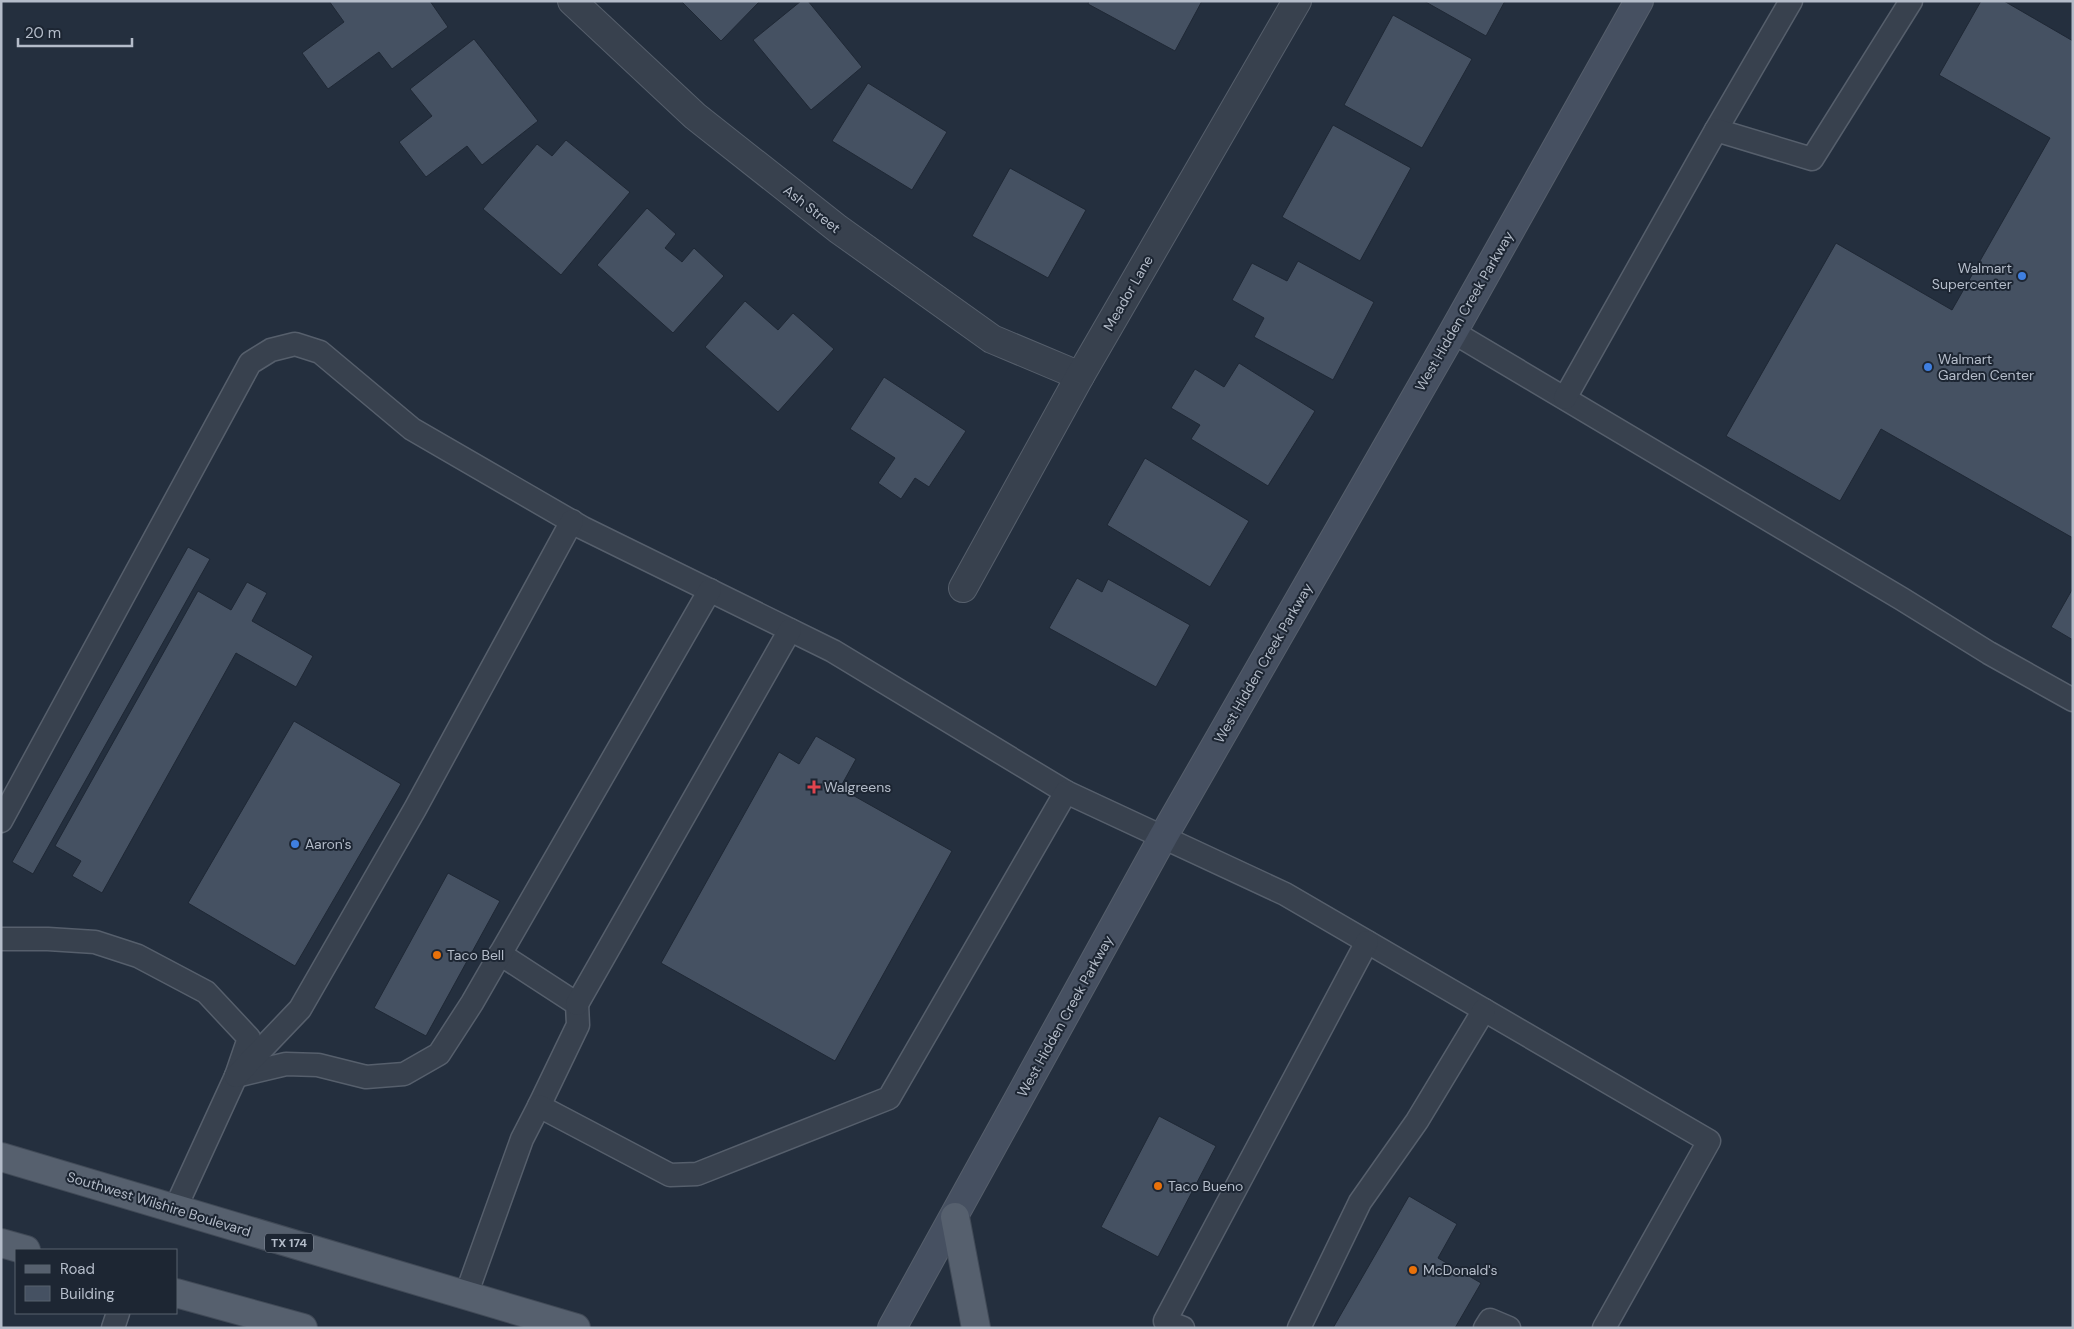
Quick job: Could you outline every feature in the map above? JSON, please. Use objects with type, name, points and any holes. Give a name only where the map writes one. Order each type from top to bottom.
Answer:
[{"type":"main road","name":"West Hidden Creek Parkway","points":[[892,1328],[955,1217],[1163,837],[1453,332],[1639,1]]},
{"type":"main road","name":"Southwest Wilshire Boulevard","points":[[1,1157],[576,1328]]},
{"type":"main road","points":[[955,1217],[976,1328]]},
{"type":"main road","points":[[1,1243],[22,1249]]},
{"type":"main road","points":[[178,1294],[303,1328]]},
{"type":"street","name":"Ash Street","points":[[572,1],[696,116],[838,229],[992,339],[1080,376]]},
{"type":"street","name":"Meador Lane","points":[[963,588],[1080,376],[1297,1]]},
{"type":"lane","points":[[1565,398],[1791,1]]},
{"type":"lane","points":[[1716,130],[1812,160],[1911,1]]},
{"type":"lane","points":[[1453,332],[1902,598],[1989,653],[2073,700]]},
{"type":"lane","points":[[1,821],[250,363],[272,350],[295,344],[320,352],[412,429],[572,521],[833,651],[1066,792],[1284,894],[1709,1141],[1604,1328]]},
{"type":"lane","points":[[236,1076],[300,1009],[415,809],[572,521]]},
{"type":"lane","points":[[236,1076],[286,1064],[318,1065],[366,1077],[404,1074],[439,1054],[500,954],[710,590]]},
{"type":"lane","points":[[466,1295],[522,1139],[578,1025],[577,1004],[790,630]]},
{"type":"lane","points":[[539,1106],[670,1175],[697,1174],[889,1098],[1066,792]]},
{"type":"lane","points":[[1,939],[95,942],[138,956],[206,992],[249,1038],[236,1076],[175,1209]]},
{"type":"lane","points":[[1183,1328],[1165,1321],[1367,942]]},
{"type":"lane","points":[[500,954],[577,1004]]},
{"type":"lane","points":[[1299,1328],[1360,1202],[1417,1121],[1484,1010]]},
{"type":"lane","points":[[113,1328],[118,1314]]},
{"type":"lane","points":[[1485,1328],[1490,1320],[1509,1328]]},
{"type":"building","points":[[329,1],[430,1],[448,27],[392,69],[379,52],[328,89],[302,53],[344,22]]},
{"type":"building","points":[[681,1],[760,1],[721,41]]},
{"type":"building","points":[[801,1],[808,1],[862,67],[811,110],[753,40]]},
{"type":"building","points":[[1089,1],[1202,1],[1175,51],[1088,4]]},
{"type":"building","points":[[1424,1],[1505,1],[1486,36]]},
{"type":"building","name":"Walmart Supercenter","points":[[1981,1],[2004,1],[2073,41],[2073,538],[1881,429],[1840,501],[1726,436],[1836,243],[1952,310],[2050,138],[1939,75]]},
{"type":"building","points":[[1393,15],[1472,59],[1422,148],[1344,105]]},
{"type":"building","points":[[474,39],[538,121],[482,165],[467,146],[426,177],[399,142],[432,116],[410,89]]},
{"type":"building","points":[[868,83],[947,132],[912,190],[832,141]]},
{"type":"building","points":[[1333,125],[1411,168],[1360,261],[1282,217]]},
{"type":"building","points":[[566,140],[630,192],[561,275],[483,209],[537,144],[552,156]]},
{"type":"building","points":[[1010,168],[1086,210],[1048,278],[972,236]]},
{"type":"building","points":[[647,208],[676,234],[665,248],[682,262],[694,248],[724,276],[673,333],[597,265]]},
{"type":"building","points":[[1298,261],[1374,302],[1333,380],[1254,337],[1264,318],[1232,300],[1252,263],[1287,281]]},
{"type":"building","points":[[745,301],[778,330],[793,313],[834,349],[778,412],[705,347]]},
{"type":"building","points":[[1239,363],[1315,411],[1268,486],[1191,439],[1200,425],[1171,408],[1195,369],[1224,387]]},
{"type":"building","points":[[884,377],[966,431],[929,487],[915,478],[901,499],[878,483],[895,458],[850,429]]},
{"type":"building","points":[[1145,458],[1249,521],[1210,587],[1107,525]]},
{"type":"building","points":[[188,547],[210,559],[33,874],[12,862]]},
{"type":"building","points":[[1077,578],[1102,592],[1108,579],[1190,625],[1156,687],[1049,628]]},
{"type":"building","points":[[247,582],[267,593],[252,621],[313,656],[296,687],[236,653],[102,893],[72,876],[81,861],[55,846],[198,591],[231,610]]},
{"type":"building","points":[[2073,588],[2073,640],[2051,627]]},
{"type":"building","name":"Aaron's","points":[[294,721],[401,784],[295,966],[188,903]]},
{"type":"building","name":"Walgreens","points":[[816,736],[856,759],[840,788],[952,851],[835,1061],[661,963],[779,752],[799,764]]},
{"type":"building","name":"Taco Bell","points":[[448,873],[500,901],[426,1036],[374,1008]]},
{"type":"building","name":"Taco Bueno","points":[[1159,1116],[1216,1146],[1158,1257],[1101,1227]]},
{"type":"building","name":"McDonald's","points":[[1409,1196],[1457,1224],[1438,1258],[1481,1283],[1455,1328],[1333,1328]]},
{"type":"place","name":"Walmart Supercenter","points":[[2022,276]]},
{"type":"place","name":"Walmart Garden Center","points":[[1928,367]]},
{"type":"place","name":"Walgreens","points":[[814,787]]},
{"type":"place","name":"Aaron's","points":[[295,844]]},
{"type":"place","name":"Taco Bell","points":[[437,955]]},
{"type":"place","name":"Taco Bueno","points":[[1158,1186]]},
{"type":"place","name":"McDonald's","points":[[1413,1270]]}]
